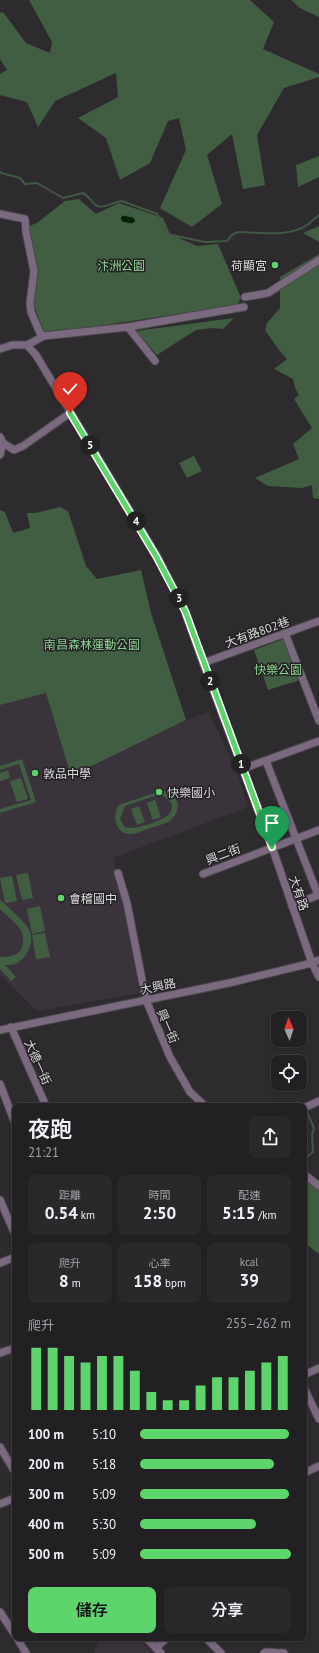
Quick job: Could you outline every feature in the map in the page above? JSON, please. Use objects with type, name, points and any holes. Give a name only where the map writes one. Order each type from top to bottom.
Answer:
[{"type":"street","points":[[0,214],[25,219],[26,232],[34,271],[30,303],[31,312],[40,333],[44,336]]},
{"type":"street","points":[[245,297],[268,293],[319,260]]},
{"type":"street","points":[[0,349],[12,345],[27,344],[44,336],[128,327],[244,307]]},
{"type":"street","points":[[128,327],[155,361]]},
{"type":"street","name":"大有路","points":[[27,344],[36,355],[156,556],[185,611],[272,847],[292,906],[316,962],[319,977]]},
{"type":"street","points":[[2,440],[14,450],[23,446],[70,413]]},
{"type":"street","points":[[0,455],[2,440]]},
{"type":"street","name":"大有路802巷","points":[[203,663],[319,621]]},
{"type":"street","points":[[285,633],[319,721]]},
{"type":"street","points":[[242,769],[319,741]]},
{"type":"street","points":[[266,761],[318,895],[292,906]]},
{"type":"street","name":"興二街","points":[[202,874],[319,830]]},
{"type":"street","name":"興一街","points":[[118,874],[127,903],[146,1000],[170,1057],[190,1092],[202,1103]]},
{"type":"street","name":"大興路","points":[[0,1030],[229,983],[316,962]]},
{"type":"street","name":"大德一街","points":[[11,1027],[45,1103]]},
{"type":"street","points":[[0,1084],[12,1115]]},
{"type":"street","points":[[307,1107],[319,1101]]},
{"type":"street","points":[[307,1176],[319,1186]]},
{"type":"street","points":[[0,1200],[12,1227]]},
{"type":"street","points":[[0,1263],[12,1258]]},
{"type":"street","points":[[0,1353],[12,1349]]},
{"type":"street","points":[[307,1374],[319,1368]]},
{"type":"street","points":[[307,1394],[319,1419]]},
{"type":"street","points":[[0,1447],[12,1467]]},
{"type":"street","points":[[307,1472],[319,1466]]},
{"type":"street","points":[[0,1504],[12,1499]]},
{"type":"street","points":[[0,1612],[12,1631]]},
{"type":"street","points":[[18,1641],[26,1653]]},
{"type":"street","points":[[149,1641],[158,1651],[165,1641]]},
{"type":"street","points":[[209,1641],[221,1653]]},
{"type":"street","points":[[264,1653],[284,1653]]},
{"type":"shaded area","points":[[123,215],[133,217],[136,221],[132,224],[122,222],[120,218]]},
{"type":"shaded area","points":[[46,693],[71,776],[186,720],[209,712],[236,770],[248,807],[113,858],[128,925],[139,993],[37,1011],[0,975],[0,705]]},
{"type":"shaded area","points":[[98,1641],[141,1641],[151,1651],[148,1653],[94,1653]]},
{"type":"green space","points":[[29,0],[250,0],[274,22],[263,49],[319,74],[319,77],[284,88],[257,135],[265,185],[243,189],[232,134],[207,155],[222,204],[192,227],[160,208],[186,150],[179,118],[168,121],[150,163],[120,180],[106,138],[78,118],[118,97],[116,73],[55,101],[38,127],[27,102],[0,95],[0,74],[7,70],[0,59],[0,13],[3,12],[26,43],[50,53],[52,42]]},
{"type":"green space","points":[[291,0],[319,0],[319,17],[300,8]]},
{"type":"green space","points":[[319,156],[319,177],[298,187],[296,165]]},
{"type":"green space","name":"汴洲公園","points":[[79,199],[96,214],[119,203],[163,218],[170,234],[197,246],[218,244],[241,298],[237,305],[45,334],[34,306],[37,275],[29,226],[37,223],[65,201]]},
{"type":"green space","points":[[319,226],[319,242],[303,233]]},
{"type":"green space","points":[[319,254],[319,499],[313,498],[312,485],[302,488],[268,486],[255,478],[299,459],[293,444],[312,428],[294,399],[299,395],[295,388],[293,379],[274,369],[287,359],[265,330],[267,323],[280,308],[280,277]]},
{"type":"green space","points":[[234,318],[223,329],[213,328],[196,330],[157,355],[136,331]]},
{"type":"green space","points":[[194,456],[202,471],[187,478],[179,463]]},
{"type":"green space","name":"南昌森林運動公園","points":[[60,507],[68,511],[86,566],[97,579],[141,570],[151,613],[186,720],[71,776],[46,693],[0,705],[0,510],[5,512],[13,533],[30,528],[27,513],[36,513]]},
{"type":"green space","name":"快樂公園","points":[[284,639],[300,680],[268,690],[254,650]]},
{"type":"green space","points":[[22,759],[36,802],[0,813],[0,809],[31,800],[19,764],[0,770],[0,766]]},
{"type":"green space","points":[[8,770],[10,778],[0,781],[0,773]]},
{"type":"green space","points":[[21,778],[28,799],[17,802],[10,781]]},
{"type":"green space","points":[[163,790],[176,799],[178,809],[169,821],[138,833],[131,834],[124,833],[116,823],[115,818],[119,805]],"holes":[[[160,794],[169,800],[172,805],[171,812],[161,820],[134,828],[129,828],[125,827],[120,819],[125,806]]]},
{"type":"green space","points":[[155,800],[161,817],[153,820],[147,803]]},
{"type":"green space","points":[[139,806],[145,822],[137,825],[131,809]]},
{"type":"green space","points":[[28,873],[33,898],[22,900],[16,875]]},
{"type":"green space","points":[[12,876],[17,901],[5,903],[0,878]]},
{"type":"green space","points":[[0,900],[25,924],[31,938],[30,948],[24,957],[16,964],[5,965],[16,977],[11,981],[0,969],[0,957],[12,956],[19,952],[23,942],[23,936],[18,926],[0,909]]},
{"type":"green space","points":[[40,906],[45,931],[32,934],[27,909]]},
{"type":"green space","points":[[45,933],[50,957],[36,959],[32,935]]},
{"type":"green space","points":[[307,1179],[319,1189],[319,1254],[307,1244]]},
{"type":"waterway","points":[[0,171],[1,173],[20,178],[25,184],[37,183],[63,198],[83,193],[95,205],[100,207],[122,201],[157,214],[167,234],[205,242],[227,241],[232,235],[238,232],[291,232],[307,225],[319,215]]},
{"type":"waterway","points":[[307,1112],[314,1128],[312,1135],[313,1152],[307,1157]]},
{"type":"place","name":"荷顯宮","points":[[275,265]]},
{"type":"place","name":"敦品中學","points":[[35,773]]},
{"type":"place","name":"快樂國小","points":[[159,792]]},
{"type":"place","name":"會稽國中","points":[[61,898]]},
{"type":"route","points":[[70,413],[156,556],[185,611],[272,847]]}]
